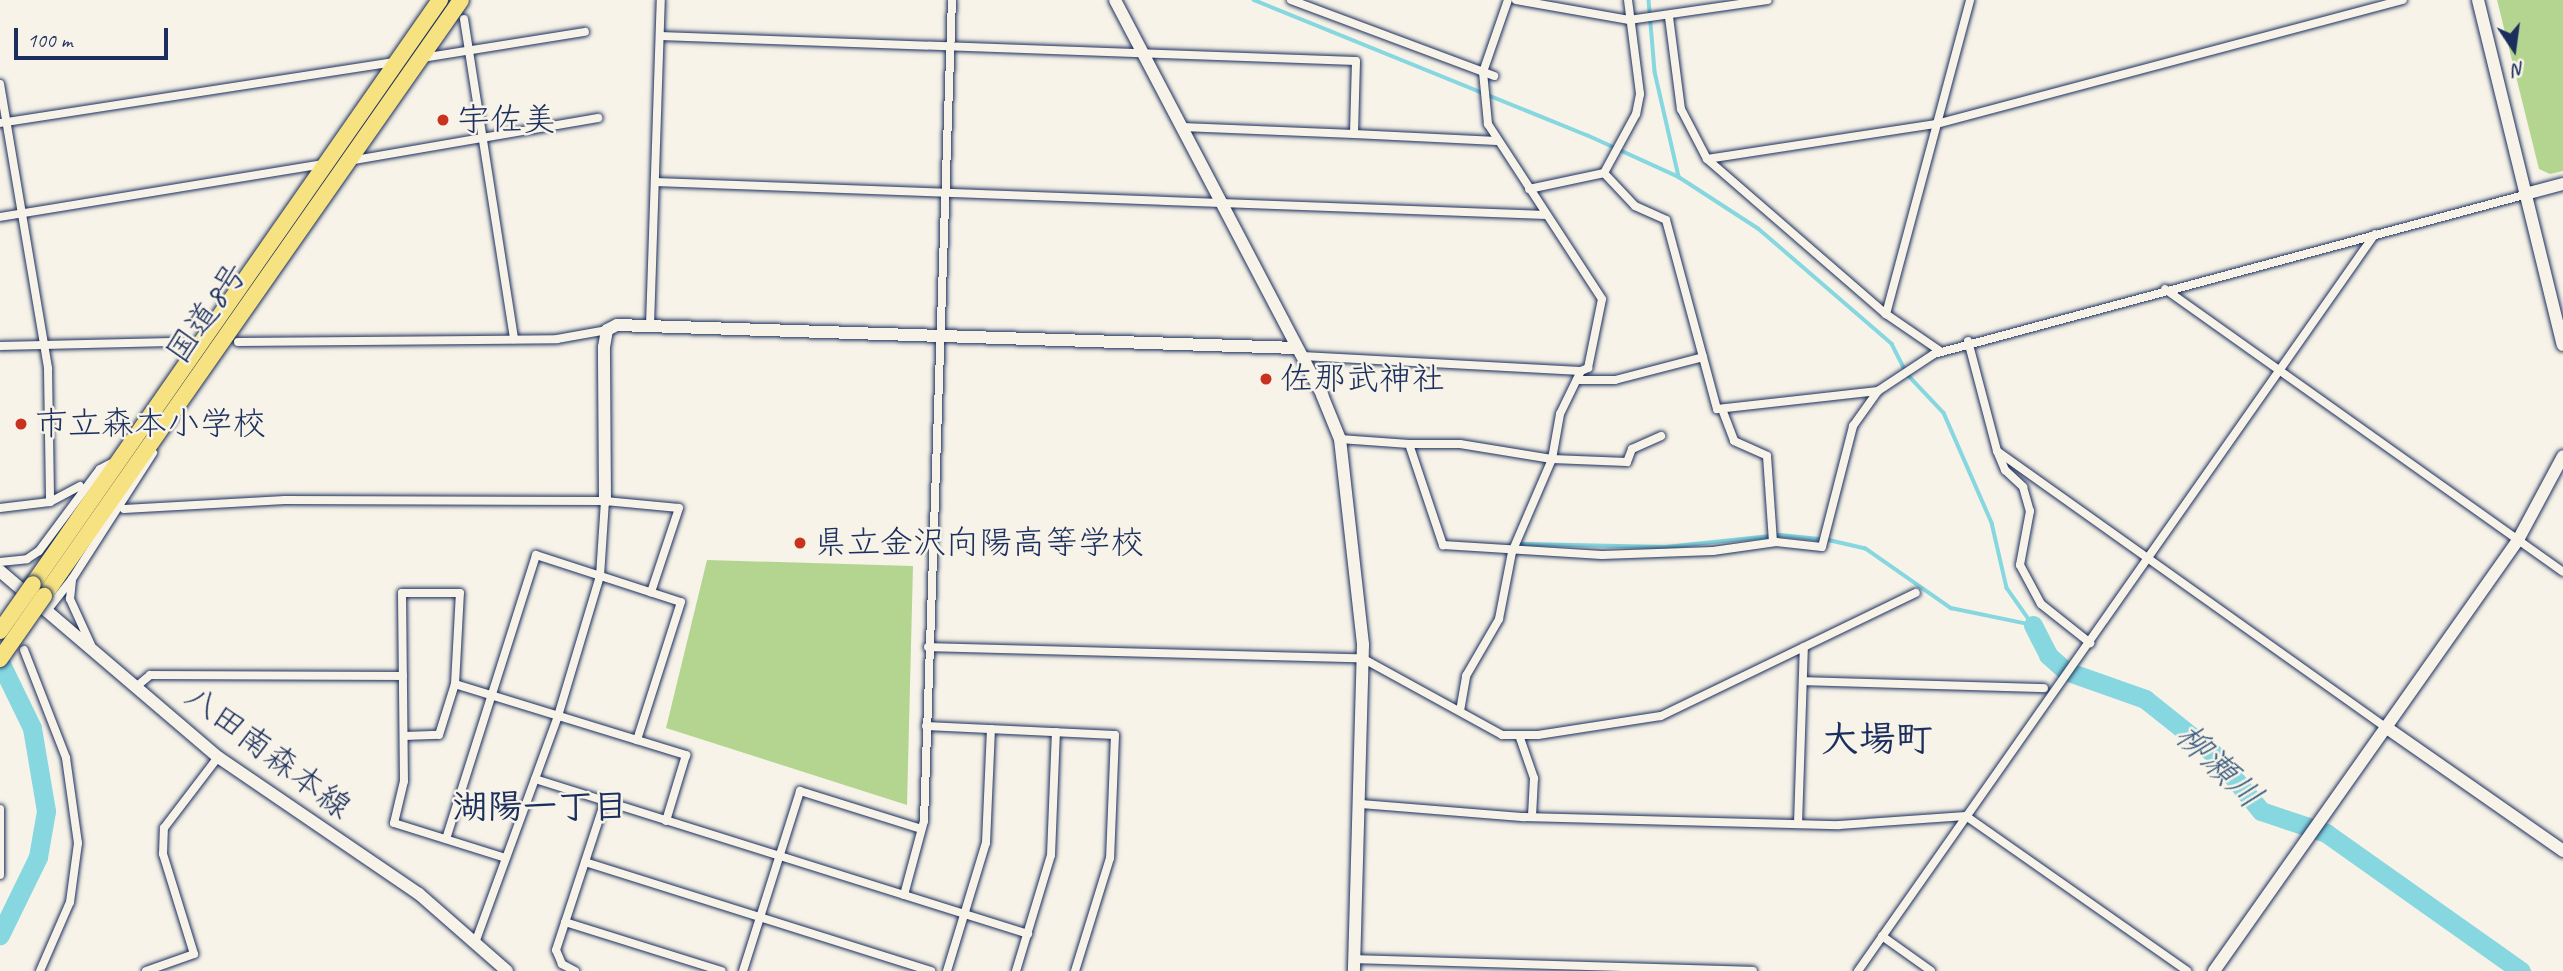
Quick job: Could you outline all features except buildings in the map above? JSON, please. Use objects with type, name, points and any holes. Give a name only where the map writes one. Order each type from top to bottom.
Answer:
[{"type":"highway","name":"国道8号","points":[[0,659],[38,590],[120,459],[440,0]]},
{"type":"highway","name":"国道8号","points":[[0,631],[38,590],[190,390],[461,0]]},
{"type":"street","points":[[650,325],[661,0]]},
{"type":"street","points":[[904,895],[921,829],[952,0]]},
{"type":"street","points":[[1115,0],[1300,352],[1340,439],[1362,658],[1361,804],[1355,965],[1753,971]]},
{"type":"street","points":[[1291,0],[1309,3],[1483,74],[1494,76]]},
{"type":"street","points":[[1460,711],[1466,676],[1499,619],[1512,552],[1552,458],[1560,414],[1579,375],[1588,368],[1602,299],[1497,141],[1487,111],[1483,74],[1508,0]]},
{"type":"street","points":[[1516,0],[1632,20],[1665,18],[1768,0]]},
{"type":"street","points":[[1530,189],[1606,171],[1629,130],[1640,94],[1628,0]]},
{"type":"street","points":[[1886,314],[1970,0]]},
{"type":"street","points":[[1707,159],[1936,124],[2403,0]]},
{"type":"street","points":[[2478,0],[2529,193],[2563,345]]},
{"type":"street","points":[[1665,18],[1681,109],[1707,159],[1886,314],[1941,351]]},
{"type":"street","points":[[464,19],[514,339]]},
{"type":"street","points":[[421,58],[585,32]]},
{"type":"street","points":[[660,36],[1356,61],[1354,134]]},
{"type":"street","points":[[3,122],[398,61]]},
{"type":"street","points":[[0,84],[3,122],[48,369],[50,502]]},
{"type":"street","points":[[349,161],[598,118]]},
{"type":"street","points":[[1182,127],[1497,141]]},
{"type":"street","points":[[0,217],[326,163]]},
{"type":"street","points":[[1606,171],[1635,206],[1666,220],[1717,409],[1880,390]]},
{"type":"street","points":[[655,182],[1546,215]]},
{"type":"street","points":[[1409,444],[1443,545],[1512,552],[1713,551],[1773,542],[1822,547],[1853,426],[1880,390],[1930,356],[1968,341],[2563,184]]},
{"type":"street","points":[[1858,971],[2150,559],[2375,234]]},
{"type":"street","points":[[2165,289],[2563,572]]},
{"type":"street","points":[[238,342],[514,339],[607,330],[617,325],[650,325],[1300,352],[1615,380],[1703,357]]},
{"type":"street","points":[[475,943],[558,716],[600,576],[605,501],[607,330]]},
{"type":"street","points":[[1968,341],[1997,451],[2005,470],[2023,486],[2030,511],[2020,548],[2027,582],[2042,604],[2089,645]]},
{"type":"street","points":[[0,346],[42,342],[182,342]]},
{"type":"street","points":[[46,612],[72,579],[190,390]]},
{"type":"street","points":[[1722,409],[1734,441],[1767,456],[1773,542]]},
{"type":"street","points":[[1340,439],[1487,446],[1552,458],[1627,462],[1632,449],[1661,436]]},
{"type":"street","points":[[1997,451],[2563,850]]},
{"type":"street","points":[[2214,971],[2293,863],[2328,808],[2518,540],[2563,456]]},
{"type":"street","points":[[0,562],[19,561],[39,551],[100,469],[120,459]]},
{"type":"street","points":[[0,508],[50,502],[80,486]]},
{"type":"street","points":[[124,509],[285,500],[605,501],[679,508],[650,592]]},
{"type":"street","points":[[446,839],[536,555],[681,602],[637,740]]},
{"type":"street","name":"八田南森本線","points":[[0,571],[218,757],[419,894],[507,971]]},
{"type":"street","points":[[72,579],[70,599],[92,647]]},
{"type":"street","points":[[404,736],[439,735],[455,684],[460,593],[402,593],[404,781],[394,823],[506,858]]},
{"type":"street","points":[[928,647],[1362,658],[1502,735],[1518,735],[1661,716],[1916,593]]},
{"type":"street","points":[[1798,824],[1804,647]]},
{"type":"street","points":[[24,650],[66,758],[77,832],[70,902],[40,971]]},
{"type":"street","points":[[136,686],[150,675],[403,676]]},
{"type":"street","points":[[1803,681],[2044,688]]},
{"type":"street","points":[[455,684],[686,755],[666,821]]},
{"type":"street","points":[[926,726],[1115,735],[1110,858],[1076,971]]},
{"type":"street","points":[[947,971],[986,843],[991,729]]},
{"type":"street","points":[[1016,971],[1051,855],[1056,732]]},
{"type":"street","points":[[1518,735],[1534,778],[1532,817]]},
{"type":"street","points":[[146,971],[194,954],[163,854],[164,828],[218,757]]},
{"type":"street","points":[[535,779],[1028,934]]},
{"type":"street","points":[[743,971],[800,791],[921,829]]},
{"type":"street","points":[[575,971],[562,964],[556,950],[605,801]]},
{"type":"street","points":[[1361,804],[1532,817],[1798,824],[1875,825],[1928,815],[1966,816],[2187,971]]},
{"type":"street","points":[[0,808],[0,875]]},
{"type":"street","points":[[584,862],[931,971]]},
{"type":"street","points":[[565,922],[722,971]]},
{"type":"street","points":[[1882,936],[1931,971]]},
{"type":"green space","points":[[2497,0],[2563,0],[2563,171],[2550,174],[2539,169]]},
{"type":"green space","points":[[707,560],[913,566],[907,805],[666,728]]},
{"type":"waterway","points":[[1254,0],[1587,135],[1679,177],[1759,229],[1892,344],[1908,375],[1944,413],[1992,523],[2007,588],[2033,625]]},
{"type":"waterway","points":[[1649,0],[1655,72],[1679,177]]},
{"type":"waterway","points":[[1521,544],[1666,547],[1780,535],[1829,540],[1865,548],[1951,608],[2033,625]]},
{"type":"waterway","name":"柳瀬川","points":[[2033,625],[2048,655],[2066,671],[2145,699],[2214,754],[2261,811],[2326,833],[2521,971]]},
{"type":"waterway","points":[[0,662],[32,728],[46,811],[38,857],[0,935]]},
{"type":"place","name":"宇佐美","points":[[443,120]]},
{"type":"place","name":"佐那武神社","points":[[1266,379]]},
{"type":"place","name":"市立森本小学校","points":[[21,424]]},
{"type":"place","name":"県立金沢向陽高等学校","points":[[800,543]]},
{"type":"district","name":"大場町","points":[[1877,739]]},
{"type":"district","name":"湖陽一丁目","points":[[540,807]]}]
